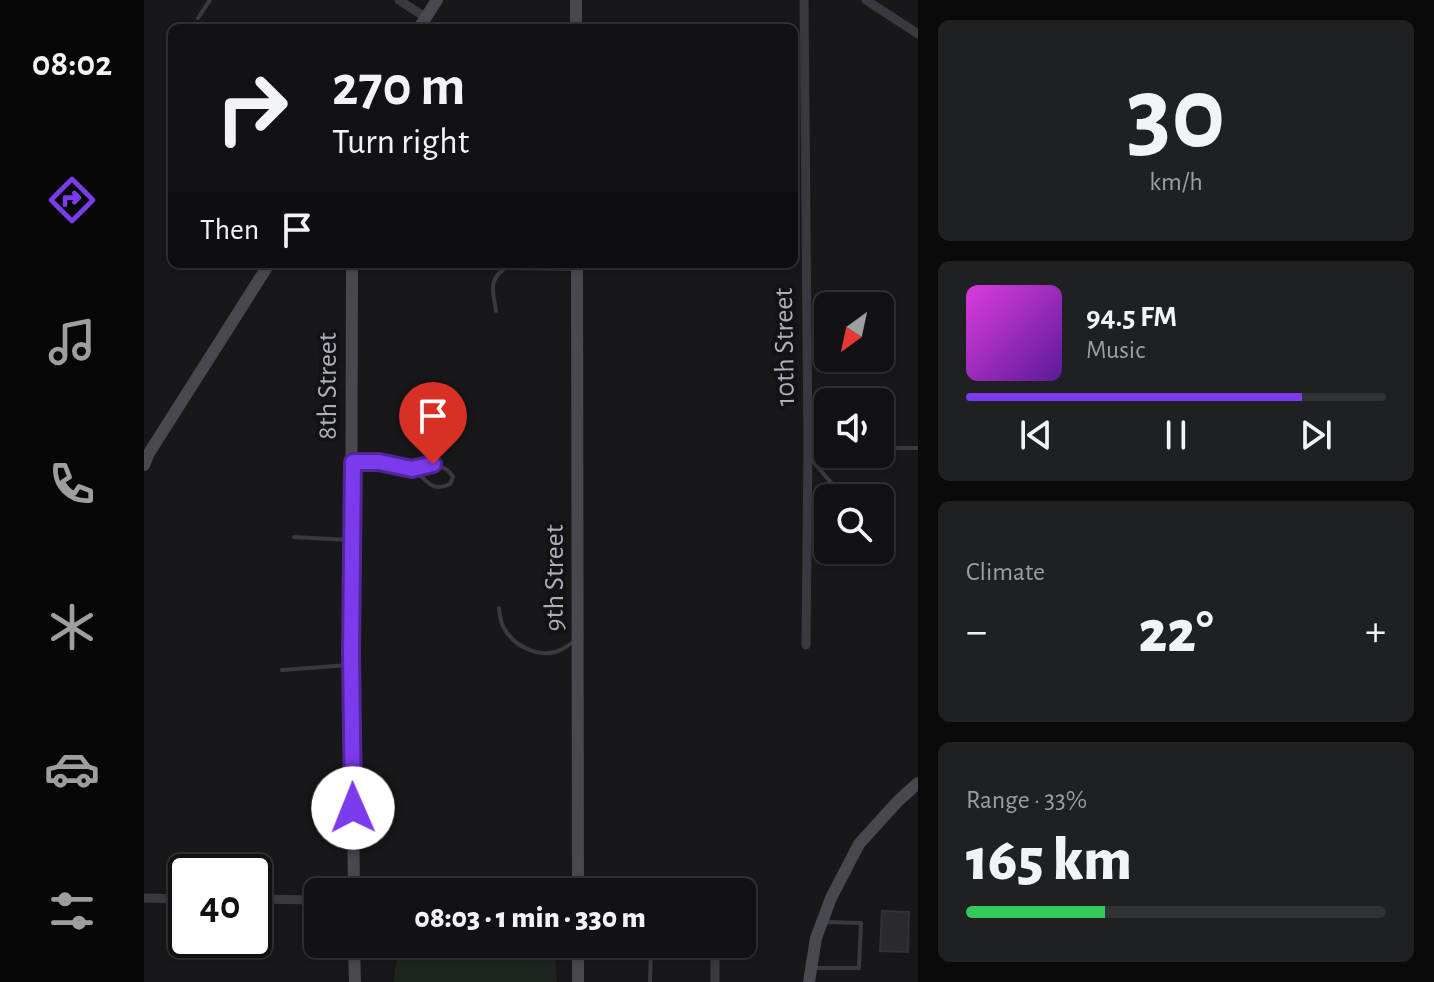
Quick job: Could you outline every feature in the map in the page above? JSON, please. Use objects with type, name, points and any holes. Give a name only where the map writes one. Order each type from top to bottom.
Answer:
[{"type":"street","points":[[399,0],[422,22],[437,0]]},
{"type":"street","points":[[576,0],[576,24]]},
{"type":"street","name":"10th Street","points":[[804,0],[808,455],[806,645]]},
{"type":"street","points":[[866,0],[918,34]]},
{"type":"street","points":[[146,456],[266,268]]},
{"type":"street","name":"8th Street","points":[[352,268],[354,878]]},
{"type":"street","name":"9th Street","points":[[577,268],[578,878]]},
{"type":"street","points":[[809,982],[816,938],[831,898],[859,844],[918,783]]},
{"type":"street","points":[[144,898],[168,899]]},
{"type":"street","points":[[272,899],[304,900]]},
{"type":"street","points":[[354,958],[355,982]]},
{"type":"street","points":[[578,958],[578,982]]},
{"type":"street","points":[[715,958],[715,982]]},
{"type":"lane","points":[[198,18],[210,0]]},
{"type":"lane","points":[[496,311],[492,284],[496,274],[505,268]]},
{"type":"lane","points":[[894,448],[918,448]]},
{"type":"lane","points":[[808,455],[832,484]]},
{"type":"lane","points":[[353,462],[379,462],[412,469],[433,464],[450,472],[453,477],[450,484],[434,487],[412,469]]},
{"type":"lane","points":[[294,537],[353,540]]},
{"type":"lane","points":[[499,608],[502,625],[518,644],[531,650],[558,652],[579,639]]},
{"type":"lane","points":[[282,670],[352,664]]},
{"type":"lane","points":[[811,968],[859,968],[861,923],[822,922]]},
{"type":"lane","points":[[650,982],[651,958]]},
{"type":"shaded area","points":[[398,958],[554,958],[557,982],[394,982]]},
{"type":"building","points":[[882,911],[909,912],[908,952],[880,951]]},
{"type":"route","points":[[353,808],[353,462],[379,462],[412,469],[433,464]]}]
